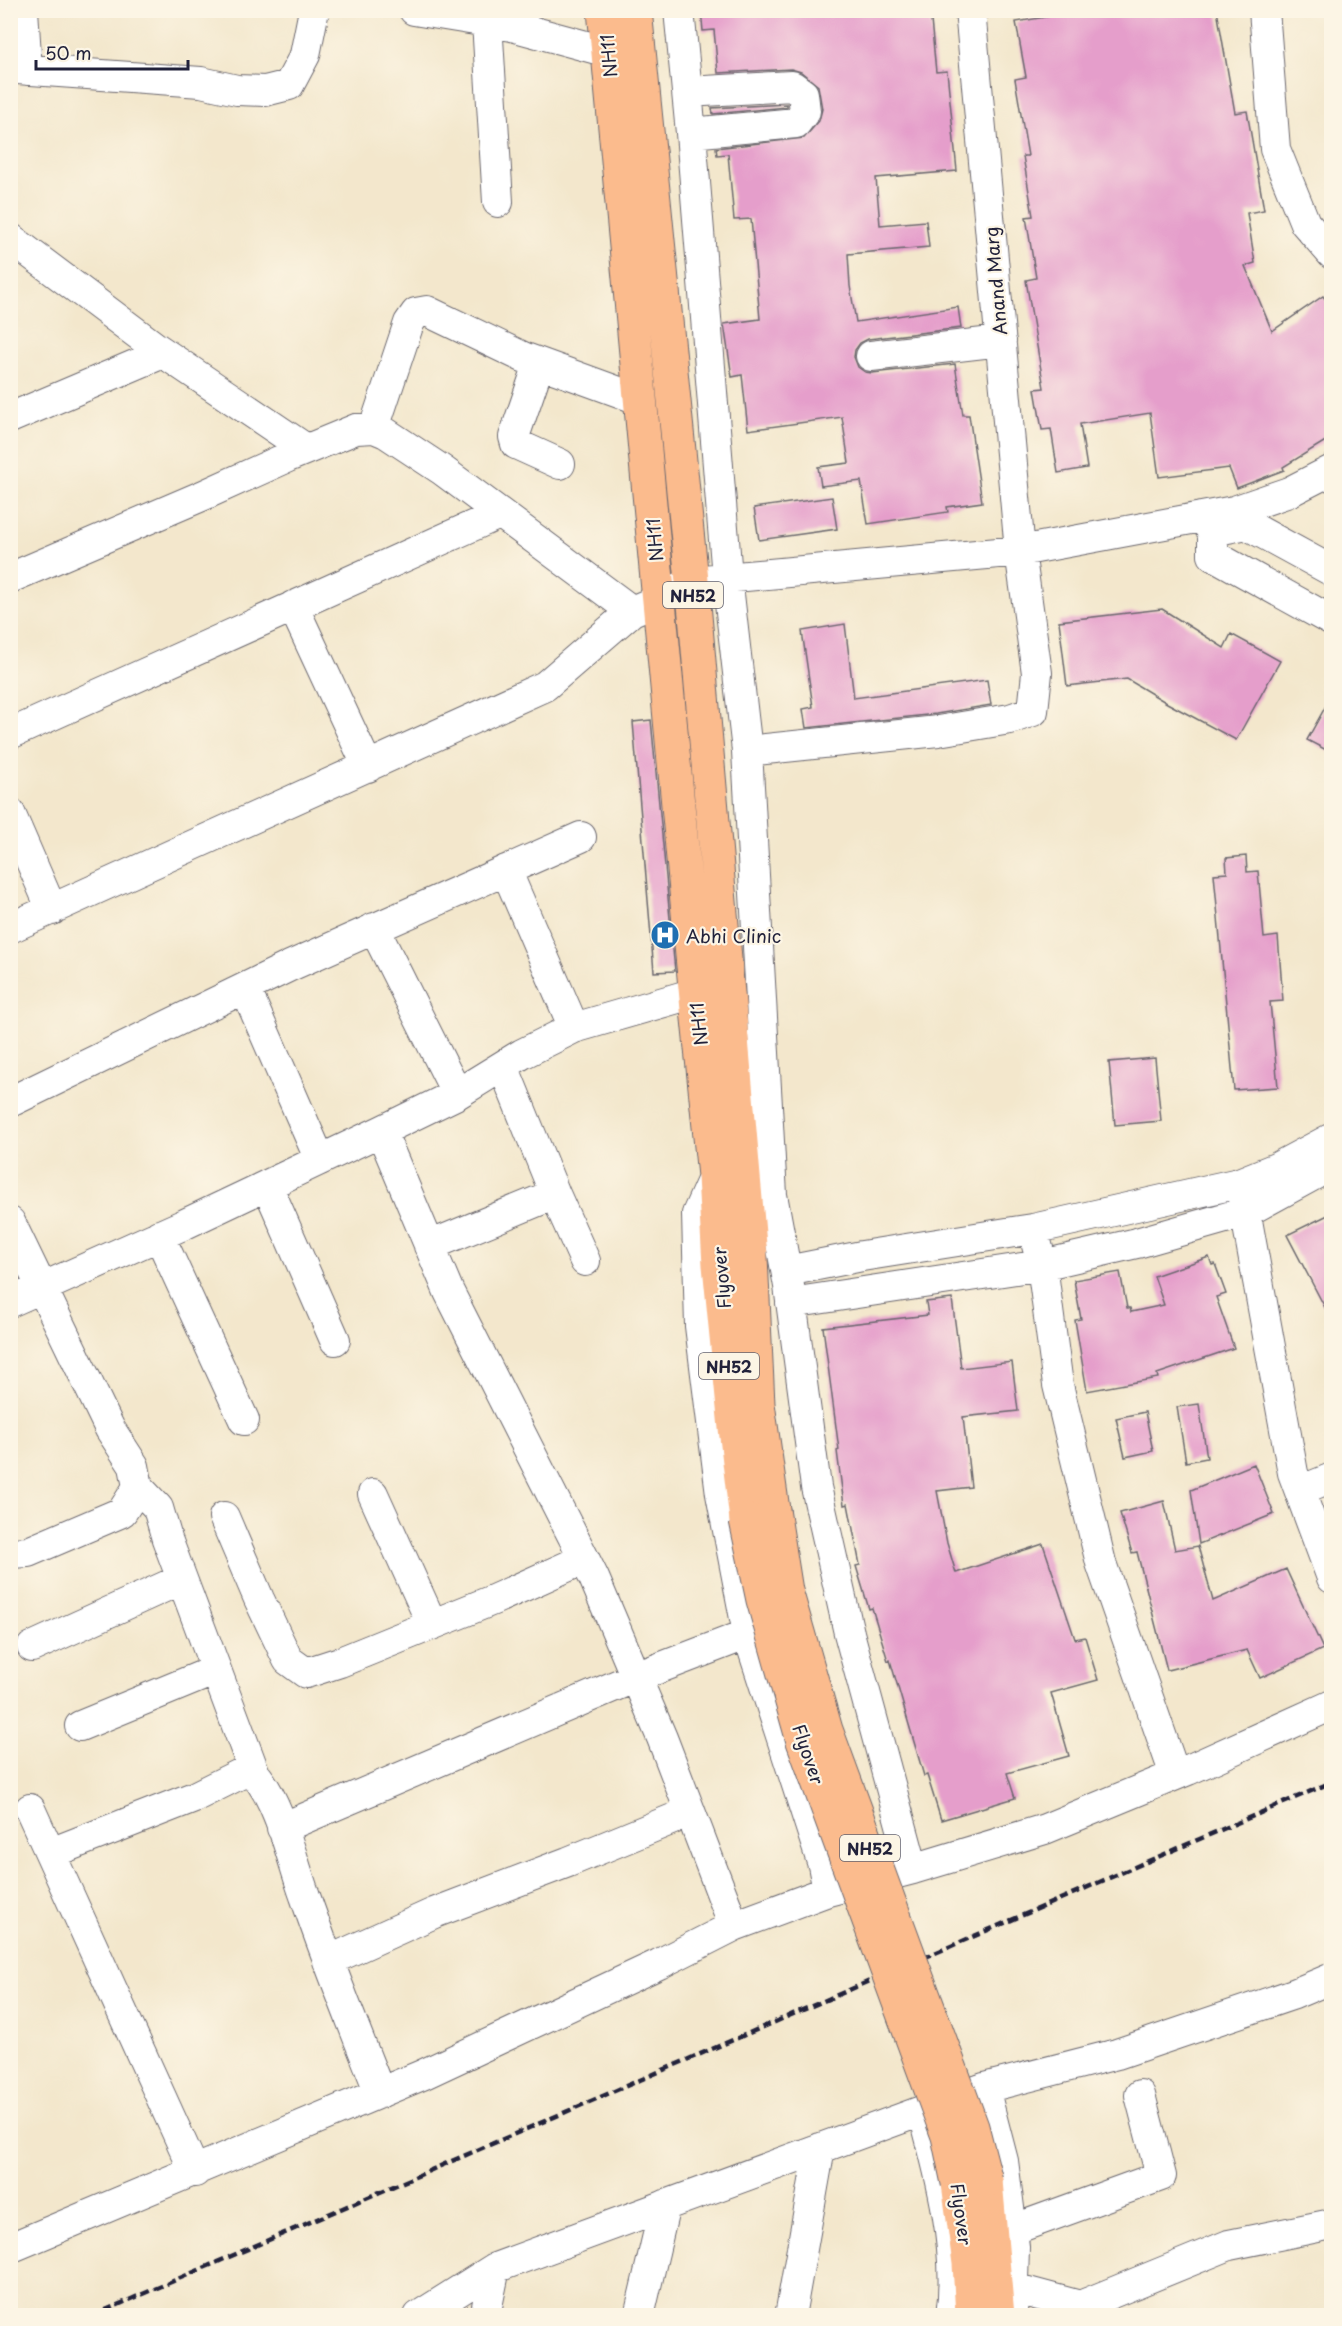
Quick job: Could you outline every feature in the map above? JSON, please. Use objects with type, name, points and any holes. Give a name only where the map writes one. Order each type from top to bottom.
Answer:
[{"type":"highway","name":"NH11","points":[[604,10],[641,400],[646,605],[695,993],[729,1178]]},
{"type":"highway","name":"NH52","points":[[635,10],[692,581],[729,1178]]},
{"type":"highway","name":"Flyover","points":[[729,1178],[751,1257],[758,1404],[759,1515],[763,1600],[803,1741],[948,2136],[964,2229],[972,2316]]},
{"type":"highway","name":"Flyover","points":[[759,1515],[786,1591],[826,1731],[972,2127],[986,2181],[1008,2306]]},
{"type":"street","points":[[23,10],[19,67],[201,82],[237,90],[265,91],[290,85],[305,55],[314,10]]},
{"type":"street","points":[[679,10],[727,577],[747,752],[772,1195],[787,1271],[816,1487],[849,1633],[913,1869]]},
{"type":"street","name":"Anand Marg","points":[[747,752],[938,731],[1010,719],[1033,711],[1037,673],[1020,551],[970,10]]},
{"type":"street","points":[[1264,10],[1275,149],[1305,223],[1332,254]]},
{"type":"street","points":[[430,12],[488,22],[608,52]]},
{"type":"street","points":[[488,22],[498,202]]},
{"type":"street","points":[[687,92],[792,86],[803,94],[805,111],[796,123],[691,133]]},
{"type":"street","points":[[10,238],[22,261],[306,449]]},
{"type":"street","points":[[374,428],[409,323],[416,313],[427,311],[540,364],[641,400]]},
{"type":"street","points":[[872,356],[1001,341]]},
{"type":"street","points":[[10,418],[163,353]]},
{"type":"street","points":[[540,364],[514,437],[516,444],[560,464]]},
{"type":"street","points":[[10,578],[306,449],[356,429],[374,428],[387,433],[442,470],[499,514],[646,605]]},
{"type":"street","points":[[1207,524],[1234,511],[1289,492],[1332,470]]},
{"type":"street","points":[[10,734],[499,514]]},
{"type":"street","points":[[1207,524],[1213,555],[1332,621]]},
{"type":"street","points":[[10,928],[545,686],[646,605],[692,581],[1020,551],[1207,524],[1246,524],[1332,571]]},
{"type":"street","points":[[293,606],[368,766]]},
{"type":"street","points":[[10,813],[52,910]]},
{"type":"street","points":[[10,1102],[374,928],[581,837]]},
{"type":"street","points":[[506,870],[574,1028]]},
{"type":"street","points":[[374,928],[457,1094]]},
{"type":"street","points":[[245,988],[320,1160]]},
{"type":"street","points":[[10,1302],[381,1131],[457,1094],[574,1028],[695,993]]},
{"type":"street","points":[[503,1066],[585,1261]]},
{"type":"street","points":[[381,1131],[449,1292],[584,1558],[636,1677],[734,1926]]},
{"type":"street","points":[[787,1271],[874,1254],[1033,1229],[1239,1183],[1276,1168],[1332,1138]]},
{"type":"street","points":[[791,1303],[1042,1265],[1137,1243],[1246,1212],[1332,1165]]},
{"type":"street","points":[[772,1195],[729,1178],[697,1214],[700,1326],[721,1494],[748,1634],[823,1865],[828,1891]]},
{"type":"street","points":[[1239,1183],[1293,1473],[1332,1578]]},
{"type":"street","points":[[267,1185],[335,1340]]},
{"type":"street","points":[[429,1246],[555,1194]]},
{"type":"street","points":[[10,1222],[110,1429],[134,1466],[138,1487],[158,1508],[255,1774],[264,1785],[282,1828],[328,1961],[380,2093]]},
{"type":"street","points":[[1033,1229],[1042,1265],[1058,1385],[1101,1563],[1175,1775]]},
{"type":"street","points":[[159,1235],[244,1419]]},
{"type":"street","points":[[1300,1491],[1332,1478]]},
{"type":"street","points":[[10,1553],[28,1552],[122,1512],[138,1487]]},
{"type":"street","points":[[373,1494],[432,1624]]},
{"type":"street","points":[[224,1517],[288,1660],[306,1673],[340,1662],[493,1600],[584,1558]]},
{"type":"street","points":[[32,1647],[182,1579]]},
{"type":"street","points":[[282,1828],[636,1677],[748,1634]]},
{"type":"street","points":[[80,1726],[216,1670]]},
{"type":"street","points":[[12,2243],[195,2172],[380,2093],[648,1969],[734,1926],[828,1891],[913,1869],[1045,1829],[1175,1775],[1332,1705]]},
{"type":"street","points":[[51,1853],[194,1797],[242,1773],[255,1774]]},
{"type":"street","points":[[30,1809],[195,2172]]},
{"type":"street","points":[[328,1961],[434,1913],[690,1812]]},
{"type":"street","points":[[418,2316],[495,2268],[984,2088],[1117,2054],[1294,1994],[1332,1977]]},
{"type":"street","points":[[984,2088],[1003,2163],[1014,2247],[1008,2306],[1086,2311],[1229,2245],[1332,2224]]},
{"type":"street","points":[[1012,2230],[1161,2176],[1140,2095]]},
{"type":"street","points":[[923,2110],[942,2180],[952,2257],[951,2316]]},
{"type":"street","points":[[790,2316],[820,2148]]},
{"type":"street","points":[[942,2180],[1003,2163]]},
{"type":"street","points":[[639,2316],[665,2205]]},
{"type":"street","points":[[485,2316],[495,2268]]},
{"type":"building","points":[[701,10],[930,10],[936,72],[947,71],[957,171],[876,178],[880,225],[926,221],[929,247],[848,254],[850,286],[856,322],[958,307],[961,328],[868,339],[860,343],[855,350],[854,357],[858,367],[865,372],[872,373],[955,364],[963,415],[969,415],[982,502],[947,507],[948,512],[868,524],[861,481],[821,486],[818,467],[849,463],[842,417],[748,430],[742,375],[732,377],[724,324],[760,319],[751,219],[734,220],[728,154],[717,155],[716,148],[804,138],[819,121],[822,109],[818,86],[801,72],[791,69],[718,73],[714,30],[703,31]]},
{"type":"building","points":[[1086,10],[1217,10],[1235,113],[1247,111],[1264,210],[1247,213],[1255,263],[1245,266],[1272,331],[1323,296],[1332,308],[1332,437],[1283,467],[1284,470],[1237,488],[1229,468],[1159,477],[1150,413],[1080,424],[1087,468],[1058,473],[1051,429],[1042,430],[1035,389],[1044,388],[1026,280],[1036,278],[1026,217],[1033,216],[1023,156],[1028,156],[1015,79],[1026,77],[1016,22]]},
{"type":"building","points":[[787,104],[787,107],[713,114],[712,108]]},
{"type":"building","points":[[832,497],[837,529],[759,540],[754,508]]},
{"type":"building","points":[[1162,609],[1224,648],[1231,634],[1280,661],[1236,740],[1127,679],[1067,686],[1059,621]]},
{"type":"building","points":[[845,624],[854,698],[987,680],[991,705],[936,714],[806,728],[803,709],[813,707],[802,631]]},
{"type":"building","points":[[1332,695],[1332,753],[1307,740]]},
{"type":"building","points":[[651,720],[675,971],[654,972],[633,722]]},
{"type":"building","points":[[1246,856],[1247,872],[1258,871],[1264,938],[1278,936],[1283,1001],[1270,1002],[1278,1087],[1234,1090],[1214,874],[1227,873],[1226,858]]},
{"type":"building","points":[[1155,1058],[1161,1121],[1115,1125],[1109,1062]]},
{"type":"building","points":[[1332,1213],[1332,1321],[1287,1235]]},
{"type":"building","points":[[1209,1257],[1212,1265],[1215,1264],[1226,1294],[1216,1297],[1234,1348],[1157,1374],[1158,1378],[1087,1391],[1075,1320],[1081,1319],[1074,1280],[1120,1272],[1127,1308],[1130,1308],[1131,1312],[1164,1305],[1154,1276]]},
{"type":"building","points":[[952,1299],[961,1368],[1012,1362],[1018,1411],[963,1417],[971,1487],[937,1491],[947,1543],[956,1573],[1043,1544],[1075,1639],[1085,1637],[1098,1680],[1051,1693],[1069,1756],[1007,1773],[1015,1798],[941,1820],[927,1775],[924,1776],[890,1660],[888,1661],[872,1608],[869,1609],[856,1566],[860,1565],[848,1504],[844,1505],[823,1327],[928,1315],[926,1302]]},
{"type":"building","points":[[1199,1404],[1207,1458],[1186,1462],[1177,1407]]},
{"type":"building","points":[[1145,1412],[1153,1451],[1125,1457],[1116,1418]]},
{"type":"building","points":[[1254,1464],[1274,1514],[1199,1544],[1191,1490]]},
{"type":"building","points":[[1164,1501],[1175,1550],[1198,1546],[1213,1601],[1286,1569],[1323,1649],[1260,1678],[1247,1650],[1167,1670],[1137,1552],[1132,1553],[1120,1513]]},
{"type":"railway","points":[[92,2316],[1332,1782]]},
{"type":"place","name":"Abhi Clinic","points":[[665,935]]}]
